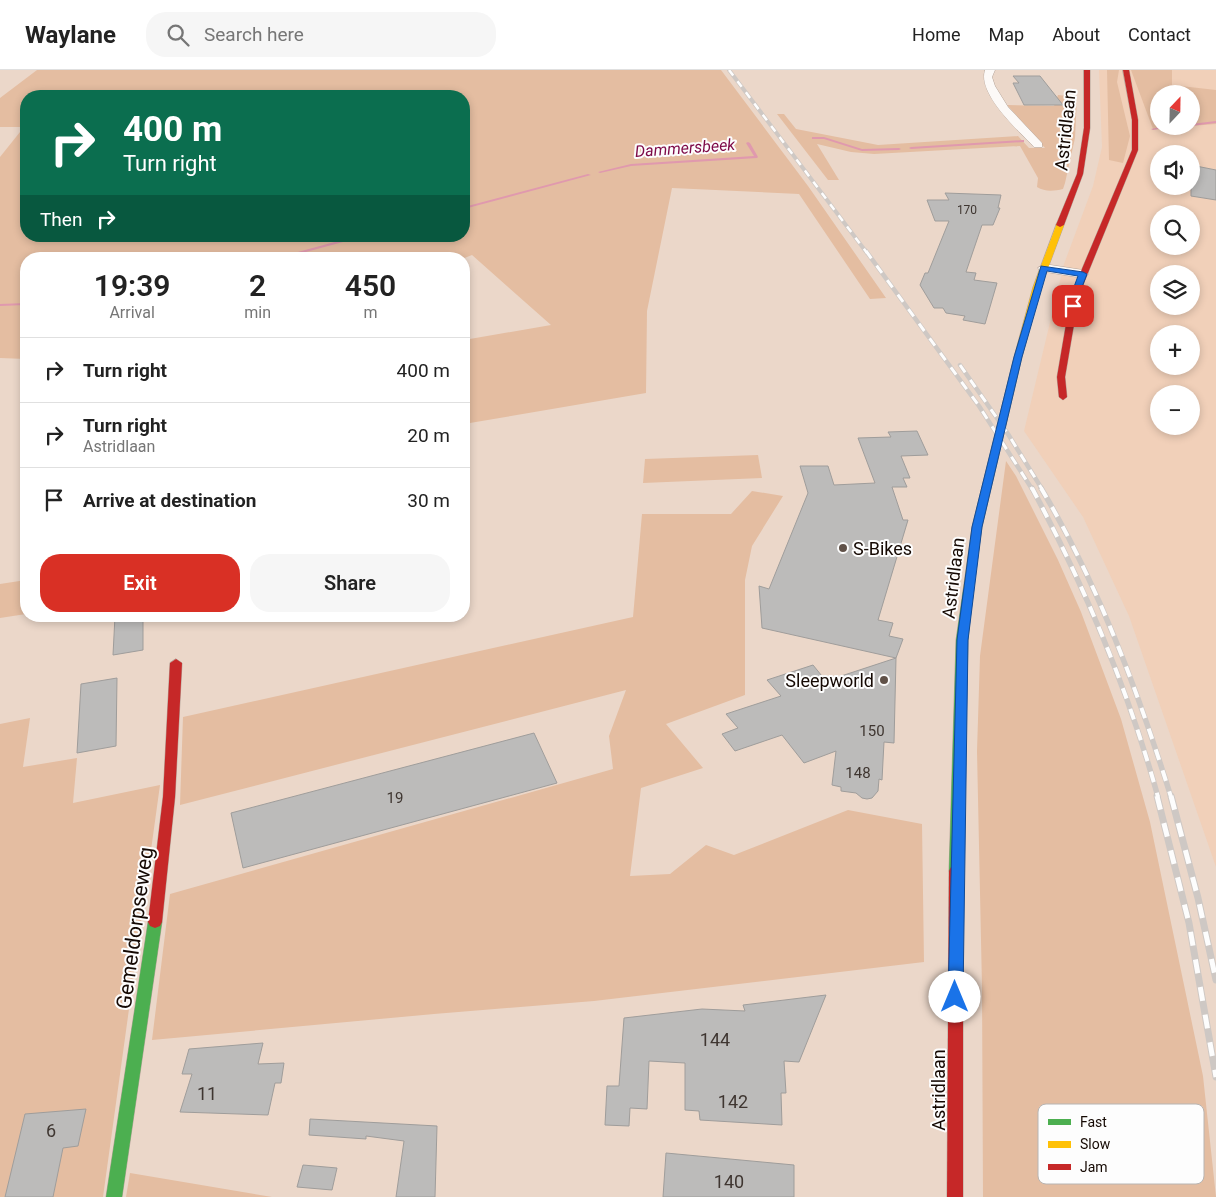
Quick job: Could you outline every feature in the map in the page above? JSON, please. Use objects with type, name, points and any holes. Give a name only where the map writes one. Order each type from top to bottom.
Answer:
[{"type":"main road","name":"Astridlaan","points":[[955,1197],[956,912],[962,640],[977,527],[1018,357],[1044,268],[1080,174],[1087,128],[1087,70]]},
{"type":"main road","points":[[1063,396],[1061,377],[1075,295],[1135,150],[1137,138],[1128,95],[1126,70]]},
{"type":"main road","name":"Gemeldorpseweg","points":[[114,1197],[158,908],[169,811],[176,724],[176,663]]},
{"type":"street","name":"Astridlaan","points":[[990,70],[986,81],[997,99],[1038,145]]},
{"type":"street","points":[[1044,268],[1083,274]]},
{"type":"shaded area","points":[[37,70],[721,70],[808,186],[886,298],[870,299],[799,194],[672,188],[647,311],[646,393],[470,423],[470,339],[551,325],[472,255],[470,256],[470,252],[20,252],[20,359],[0,358],[0,157],[20,132],[20,242],[470,242],[470,90],[20,90],[20,127],[0,127],[0,98]]},
{"type":"shaded area","points":[[1099,70],[1216,70],[1216,867],[1129,616],[1083,517],[1024,431],[1064,264],[1093,186],[1102,147]]},
{"type":"shaded area","points":[[1107,70],[1119,70],[1117,82],[1130,136],[1123,163],[1109,160]]},
{"type":"shaded area","points":[[1131,70],[1172,70],[1172,85],[1150,85],[1150,121]]},
{"type":"shaded area","points":[[1200,88],[1216,90],[1216,124],[1200,125]]},
{"type":"shaded area","points":[[1058,95],[1077,97],[1075,138],[1063,189],[1053,191],[1037,187],[1038,178],[1020,146],[874,154],[851,152],[817,144],[839,180],[828,180],[777,114],[784,114],[796,129],[878,145],[1018,136],[1029,148],[1045,148],[1007,105],[1054,106]]},
{"type":"shaded area","points":[[758,455],[762,478],[643,483],[645,459]]},
{"type":"shaded area","points":[[1006,461],[1016,476],[1058,560],[1081,612],[1121,719],[1150,822],[1203,1076],[1216,1197],[983,1197],[982,987],[977,751],[980,656]]},
{"type":"shaded area","points":[[752,491],[783,496],[752,546],[745,580],[745,695],[666,724],[703,768],[641,788],[630,876],[670,874],[706,845],[734,855],[848,810],[922,824],[924,962],[594,1001],[152,1040],[170,894],[613,769],[609,736],[626,690],[180,805],[183,717],[633,617],[642,514],[731,514]]},
{"type":"shaded area","points":[[20,581],[20,615],[0,618],[0,584]]},
{"type":"shaded area","points":[[30,718],[23,767],[77,758],[73,803],[160,785],[103,1197],[0,1197],[0,724]]},
{"type":"shaded area","points":[[130,1173],[272,1197],[126,1197]]},
{"type":"building","points":[[1013,76],[1040,76],[1063,105],[1024,105],[1013,83],[1019,83]]},
{"type":"building","points":[[1200,167],[1216,170],[1216,200],[1191,196],[1200,195]]},
{"type":"building","points":[[945,193],[1001,195],[998,208],[1000,208],[993,225],[982,225],[966,272],[976,273],[974,280],[997,283],[985,324],[963,320],[965,316],[946,313],[943,308],[934,308],[920,285],[925,273],[928,273],[949,221],[935,221],[927,200],[949,200]]},
{"type":"building","points":[[917,431],[928,455],[901,456],[910,478],[903,478],[907,487],[892,487],[903,520],[908,520],[878,620],[893,623],[889,636],[903,639],[896,658],[762,628],[759,586],[769,589],[808,493],[800,466],[828,466],[834,485],[875,483],[858,438],[891,437],[888,432]]},
{"type":"building","points":[[115,622],[143,622],[143,650],[113,655]]},
{"type":"building","points":[[896,658],[894,743],[884,742],[882,780],[879,779],[878,791],[872,798],[862,798],[856,793],[841,791],[841,787],[832,785],[836,751],[804,763],[782,735],[735,751],[722,734],[738,728],[726,714],[781,696],[767,680],[813,665],[826,681]]},
{"type":"building","points":[[117,678],[116,746],[77,753],[81,684]]},
{"type":"building","points":[[534,733],[557,783],[243,868],[231,813]]},
{"type":"building","points":[[826,995],[799,1062],[784,1061],[786,1093],[781,1093],[782,1125],[700,1120],[699,1111],[685,1110],[685,1063],[649,1061],[647,1109],[630,1108],[629,1126],[605,1125],[607,1086],[619,1086],[624,1018],[702,1009],[745,1011],[743,1005]]},
{"type":"building","points":[[263,1043],[258,1064],[284,1063],[281,1083],[275,1083],[268,1115],[180,1112],[192,1074],[182,1074],[189,1049]]},
{"type":"building","points":[[86,1109],[78,1146],[63,1148],[53,1197],[5,1197],[25,1114]]},
{"type":"building","points":[[310,1119],[437,1126],[435,1197],[396,1197],[404,1141],[366,1136],[366,1139],[309,1135]]},
{"type":"building","points":[[666,1153],[794,1165],[794,1197],[663,1197]]},
{"type":"building","points":[[303,1165],[337,1168],[332,1190],[297,1187]]},
{"type":"waterway","name":"Dammersbeek","points":[[1200,124],[1216,122]]},
{"type":"waterway","name":"Dammersbeek","points":[[813,138],[824,138],[862,150],[899,149]]},
{"type":"waterway","name":"Dammersbeek","points":[[911,148],[1023,141]]},
{"type":"waterway","name":"Dammersbeek","points":[[600,172],[631,165],[756,157],[748,143]]},
{"type":"waterway","name":"Dammersbeek","points":[[470,206],[589,175]]},
{"type":"waterway","name":"Dammersbeek","points":[[300,252],[338,242]]},
{"type":"waterway","name":"Dammersbeek","points":[[0,305],[20,304]]},
{"type":"railway","points":[[729,70],[867,253]]},
{"type":"railway","points":[[866,251],[979,406],[1032,489]]},
{"type":"railway","points":[[960,365],[1008,434],[1042,489]]},
{"type":"railway","points":[[1032,488],[1070,563],[1104,639],[1133,717],[1158,797]]},
{"type":"railway","points":[[1041,488],[1081,562],[1115,639],[1145,718],[1171,797]]},
{"type":"railway","points":[[1157,796],[1189,923],[1216,1077]]},
{"type":"railway","points":[[1171,796],[1198,898],[1216,980]]},
{"type":"traffic: fast","points":[[956,871],[962,640],[968,591]]},
{"type":"traffic: fast","points":[[114,1197],[155,922]]},
{"type":"traffic: slow","points":[[968,591],[977,527],[1018,357],[1037,287],[1060,225]]},
{"type":"traffic: jam","points":[[1060,225],[1080,174],[1087,128],[1087,70]]},
{"type":"traffic: jam","points":[[1063,397],[1061,377],[1075,295],[1135,150],[1135,120],[1126,70]]},
{"type":"traffic: jam","points":[[155,922],[169,797],[176,663]]},
{"type":"traffic: jam","points":[[955,1197],[956,871]]},
{"type":"place","name":"S-Bikes","points":[[843,548]]},
{"type":"place","name":"Sleepworld","points":[[884,680]]},
{"type":"route","points":[[955,997],[962,640],[977,527],[1018,357],[1044,268],[1083,274],[1073,306]]}]
